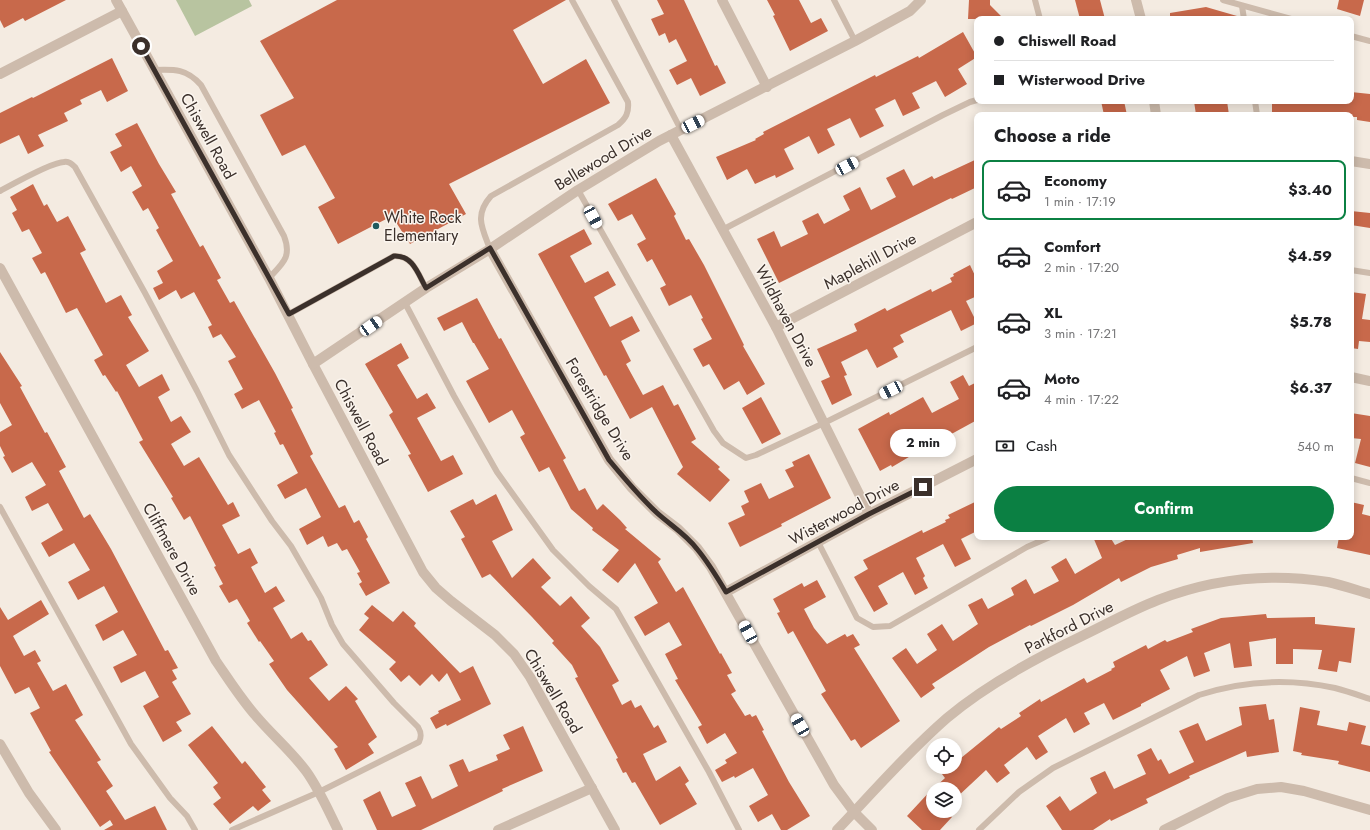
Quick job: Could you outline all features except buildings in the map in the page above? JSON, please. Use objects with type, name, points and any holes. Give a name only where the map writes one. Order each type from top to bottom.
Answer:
[{"type":"street","name":"Chiswell Road","points":[[116,0],[270,278],[313,364],[423,572],[436,588],[495,635],[514,654],[530,677],[615,830]]},
{"type":"street","points":[[722,0],[767,87]]},
{"type":"street","name":"Bellewood Drive","points":[[313,364],[426,288],[578,190],[671,135],[767,87],[910,11],[920,0]]},
{"type":"street","points":[[1136,0],[1140,16]]},
{"type":"street","points":[[0,74],[122,11]]},
{"type":"street","name":"Wildhaven Drive","points":[[671,135],[776,327],[869,514]]},
{"type":"street","points":[[1354,161],[1370,164]]},
{"type":"street","name":"Maplehill Drive","points":[[776,327],[974,224]]},
{"type":"street","name":"Forestridge Drive","points":[[490,248],[609,460],[632,488],[657,513],[678,529],[697,548],[711,567],[834,785],[854,812],[872,830]]},
{"type":"street","name":"Cliffmere Drive","points":[[0,268],[216,661],[236,691],[256,716],[306,771],[319,792],[338,830]]},
{"type":"street","points":[[1354,378],[1370,381]]},
{"type":"street","name":"Wisterwood Drive","points":[[726,592],[869,514],[974,461]]},
{"type":"street","name":"Parkford Drive","points":[[836,830],[924,738],[977,694],[1057,648],[1156,600],[1194,587],[1225,581],[1259,578],[1329,582],[1370,594]]},
{"type":"street","points":[[0,744],[30,793],[56,830]]},
{"type":"street","points":[[1164,830],[1228,798],[1257,790],[1281,787],[1304,791],[1370,810]]},
{"type":"street","points":[[498,830],[592,788]]},
{"type":"lane","points":[[490,248],[480,223],[484,203],[491,196],[618,126],[626,118],[629,109],[628,102],[572,0]]},
{"type":"lane","points":[[614,0],[681,130]]},
{"type":"lane","points":[[834,0],[855,41]]},
{"type":"lane","points":[[1035,0],[1039,16]]},
{"type":"lane","points":[[1223,0],[1280,16]]},
{"type":"lane","points":[[1242,6],[1244,16]]},
{"type":"lane","points":[[1354,37],[1370,41]]},
{"type":"lane","points":[[154,70],[174,69],[186,73],[201,85],[284,236],[288,254],[284,262],[270,278]]},
{"type":"lane","points":[[722,230],[943,115],[974,101]]},
{"type":"lane","points":[[0,191],[51,165],[64,162],[71,163],[75,168],[145,293],[229,455],[272,521],[291,546],[321,598],[332,625],[342,644],[394,703],[418,726],[421,737],[419,742],[319,792],[232,830]]},
{"type":"lane","points":[[578,190],[714,431],[723,443],[746,458],[756,455],[824,423],[974,348]]},
{"type":"lane","points":[[289,314],[394,256],[401,255],[408,258],[426,288]]},
{"type":"lane","points":[[1354,270],[1370,273]]},
{"type":"lane","points":[[405,303],[454,396],[497,472],[553,550],[589,586],[616,609],[709,772],[738,830]]},
{"type":"lane","points":[[1354,479],[1370,482]]},
{"type":"lane","points":[[0,507],[131,744],[170,798],[187,816],[195,830]]},
{"type":"lane","points":[[818,542],[857,618],[874,627],[890,626],[1027,547],[1043,540]]},
{"type":"lane","points":[[978,830],[1019,792],[1053,768],[1199,695],[1224,687],[1270,681],[1335,688],[1370,699]]},
{"type":"green space","points":[[176,0],[249,0],[252,6],[195,36]]},
{"type":"place","name":"White Rock Elementary","points":[[376,226]]},
{"type":"route","points":[[141,46],[289,314],[394,256],[401,255],[408,258],[426,288],[490,248],[609,460],[632,488],[657,513],[678,529],[697,548],[711,567],[726,592],[869,514],[923,487]]}]
